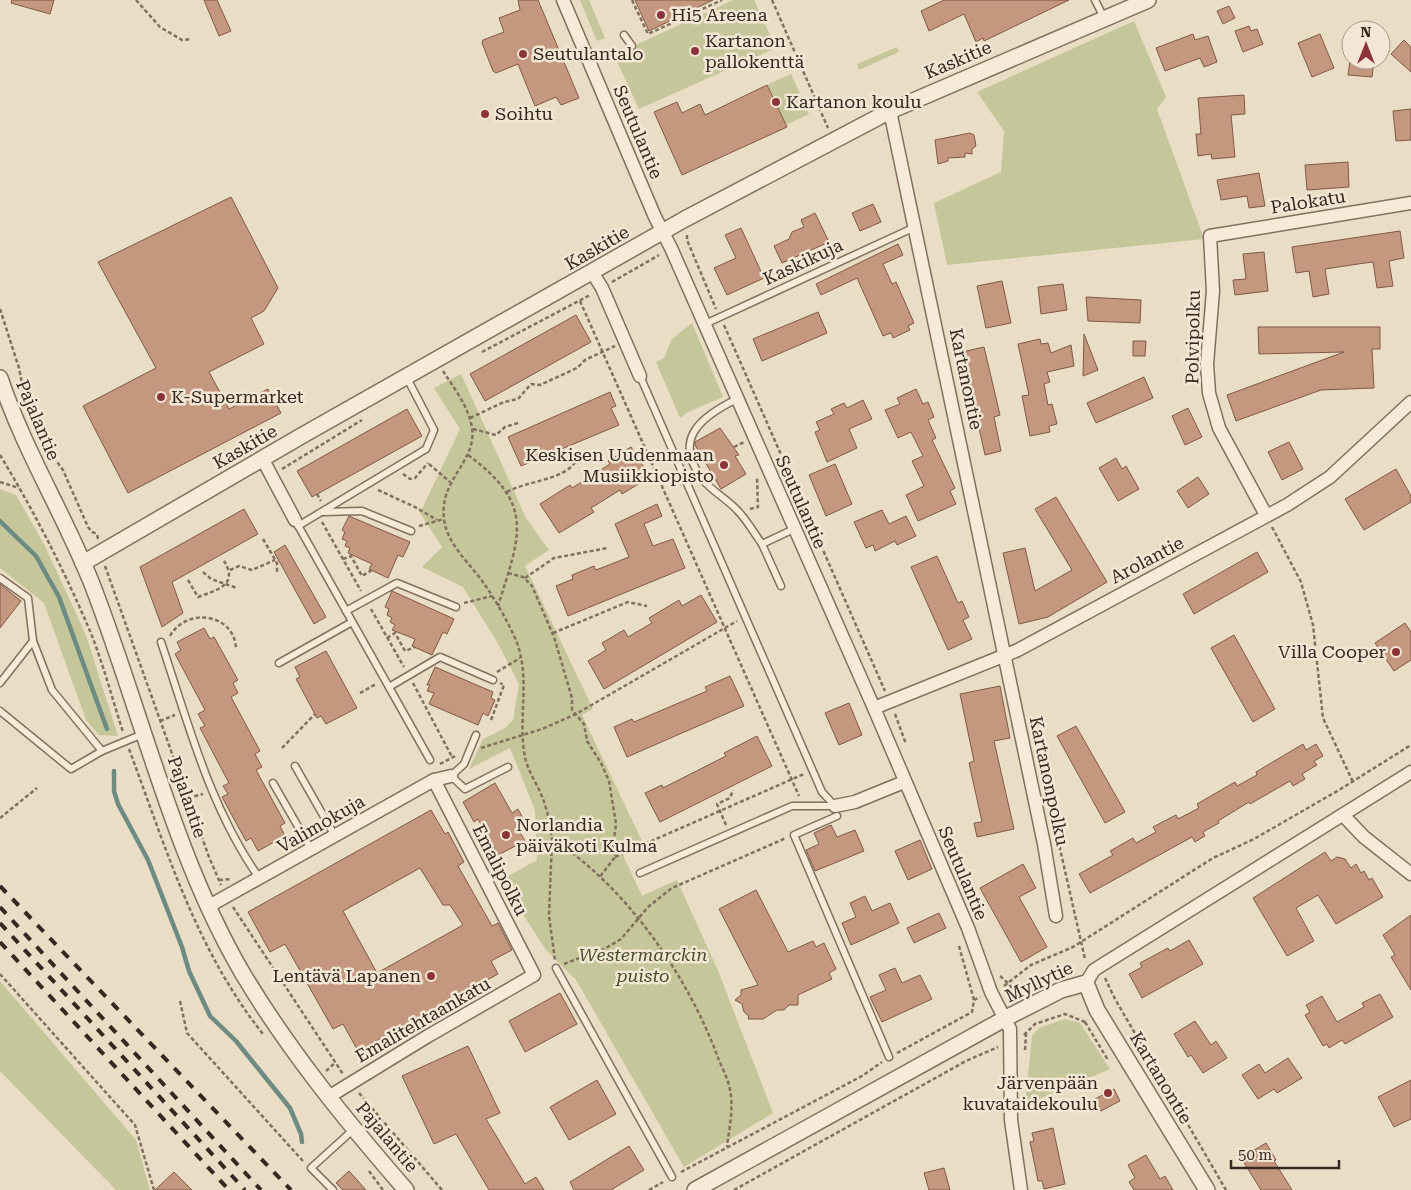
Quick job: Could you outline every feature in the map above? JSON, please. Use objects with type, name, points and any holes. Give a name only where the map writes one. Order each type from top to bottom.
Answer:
[{"type":"street","name":"Seutulantie","points":[[563,0],[662,231],[705,324],[874,708],[968,928],[991,992],[1006,1018],[1012,1040],[1011,1120],[1021,1190]]},
{"type":"street","name":"Kaskitie","points":[[83,563],[262,458],[662,231],[890,111],[1148,0]]},
{"type":"street","name":"Kartanontie","points":[[890,111],[1005,654]]},
{"type":"street","name":"Palokatu","points":[[1210,236],[1411,203]]},
{"type":"street","name":"Polvipolku","points":[[1210,236],[1213,290],[1207,364],[1209,393],[1219,428],[1266,516]]},
{"type":"street","points":[[592,272],[602,288],[640,376]]},
{"type":"street","name":"Pajalantie","points":[[0,378],[12,413],[83,563],[145,733],[182,843],[209,906],[242,973],[290,1045],[354,1129],[406,1190]]},
{"type":"street","name":"Arolantie","points":[[874,708],[1026,645],[1266,516],[1330,477],[1411,402]]},
{"type":"street","points":[[262,458],[296,523]]},
{"type":"street","name":"Kartanonpolku","points":[[1005,654],[1044,844],[1056,916]]},
{"type":"street","name":"Myllytie","points":[[695,1190],[714,1185],[1006,1018],[1061,990],[1086,983],[1094,970],[1411,772]]},
{"type":"street","name":"Valimokuja","points":[[209,906],[227,898],[256,874],[311,849],[334,836],[434,773],[450,776]]},
{"type":"street","name":"Emalipolku","points":[[434,773],[534,976]]},
{"type":"street","points":[[836,811],[904,782]]},
{"type":"street","points":[[1343,815],[1364,837],[1411,874]]},
{"type":"street","name":"Emalitehtaankatu","points":[[330,1096],[350,1082],[534,976]]},
{"type":"street","name":"Kartanontie","points":[[1086,983],[1097,1010],[1207,1190]]},
{"type":"lane","points":[[1095,0],[1104,18]]},
{"type":"lane","points":[[624,35],[632,46]]},
{"type":"lane","name":"Kaskikuja","points":[[705,324],[915,228]]},
{"type":"lane","points":[[640,376],[813,770],[824,794],[836,811]]},
{"type":"lane","points":[[406,377],[434,430],[426,449],[319,513],[296,523],[430,760]]},
{"type":"lane","points":[[737,399],[714,410],[699,422],[690,437],[690,449],[694,466],[703,480],[738,511],[762,544],[781,586]]},
{"type":"lane","points":[[319,513],[362,511],[409,531]]},
{"type":"lane","points":[[762,544],[794,529]]},
{"type":"lane","points":[[0,578],[28,598],[33,641],[52,690],[102,751]]},
{"type":"lane","points":[[346,611],[397,583],[456,607]]},
{"type":"lane","points":[[279,662],[352,622]]},
{"type":"lane","points":[[0,683],[33,641]]},
{"type":"lane","points":[[161,642],[212,791],[243,856],[256,874]]},
{"type":"lane","points":[[388,687],[440,656],[493,680]]},
{"type":"lane","points":[[0,711],[71,769],[102,751],[145,733]]},
{"type":"lane","points":[[476,735],[464,764],[450,776],[464,789],[508,767]]},
{"type":"lane","points":[[295,766],[334,836]]},
{"type":"lane","points":[[274,783],[311,849]]},
{"type":"lane","points":[[640,873],[792,806],[836,811]]},
{"type":"lane","points":[[836,811],[794,835],[889,1057]]},
{"type":"lane","points":[[556,968],[672,1177]]},
{"type":"lane","points":[[333,1190],[310,1168],[354,1129]]},
{"type":"path","points":[[136,0],[160,27],[182,40],[191,39]]},
{"type":"path","points":[[632,0],[648,34],[722,0]]},
{"type":"path","points":[[772,0],[829,129]]},
{"type":"path","points":[[685,219],[689,228],[687,240],[889,702],[906,745]]},
{"type":"path","points":[[580,301],[798,796],[816,798],[824,794]]},
{"type":"path","points":[[0,309],[19,368],[26,404],[47,448],[62,470],[88,526],[92,532],[97,534],[101,553],[160,721],[218,880],[227,898],[350,1082],[442,1190]]},
{"type":"path","points":[[470,418],[504,402],[518,399],[531,384],[540,385],[576,368],[585,360],[625,341]]},
{"type":"path","points":[[436,360],[470,418],[473,429],[468,455],[450,482],[444,501],[444,519],[449,537],[492,596],[515,637],[521,657],[525,689],[524,756],[543,798],[552,839],[549,916],[556,968],[614,944],[626,935],[638,918],[659,897],[672,888],[794,835]]},
{"type":"path","points":[[473,429],[496,435],[505,427],[518,423]]},
{"type":"path","points":[[734,447],[745,441]]},
{"type":"path","points":[[418,454],[450,482]]},
{"type":"path","points":[[0,455],[21,488],[50,545]]},
{"type":"path","points":[[468,455],[500,480],[516,511],[518,531],[515,552],[498,606]]},
{"type":"path","points":[[507,492],[525,483],[538,483],[559,474],[571,468],[575,462]]},
{"type":"path","points":[[394,468],[410,479],[415,478],[428,464]]},
{"type":"path","points":[[738,511],[758,507],[756,478],[760,476]]},
{"type":"path","points":[[0,482],[21,488]]},
{"type":"path","points":[[365,484],[415,507],[437,520]]},
{"type":"path","points":[[319,513],[452,756]]},
{"type":"path","points":[[1266,516],[1301,582],[1312,625],[1323,718],[1353,782]]},
{"type":"path","points":[[409,531],[444,519]]},
{"type":"path","points":[[263,538],[275,560],[277,574]]},
{"type":"path","points":[[524,578],[554,558],[608,548]]},
{"type":"path","points":[[343,559],[352,556],[362,576],[372,570]]},
{"type":"path","points":[[230,570],[239,566],[252,570],[275,560]]},
{"type":"path","points":[[224,561],[230,570],[227,583]]},
{"type":"path","points":[[203,572],[211,579],[227,583],[236,588]]},
{"type":"path","points":[[508,573],[524,578],[534,592],[561,656],[572,710],[584,724],[587,741],[601,762],[609,782],[616,824],[613,847],[615,856],[599,878]]},
{"type":"path","points":[[188,580],[198,597],[227,583]]},
{"type":"path","points":[[456,607],[492,596]]},
{"type":"path","points":[[552,633],[628,602],[647,606]]},
{"type":"path","points":[[168,640],[179,625],[186,620],[205,617],[223,623],[236,642],[236,648]]},
{"type":"path","points":[[434,773],[452,756],[468,753],[542,729],[576,714],[745,617]]},
{"type":"path","points":[[388,638],[396,632],[406,652],[415,647]]},
{"type":"path","points":[[491,720],[504,685],[493,680],[495,673],[521,657]]},
{"type":"path","points":[[360,693],[384,679]]},
{"type":"path","points":[[160,721],[184,711]]},
{"type":"path","points":[[282,748],[315,714]]},
{"type":"path","points":[[649,1190],[862,1076],[889,1057],[972,1012],[974,1000],[1010,984],[1031,965],[1073,947],[1213,858],[1254,839],[1353,782],[1411,745]]},
{"type":"path","points":[[615,856],[813,770]]},
{"type":"path","points":[[0,818],[37,788]]},
{"type":"path","points":[[729,834],[717,804],[730,798],[734,790]]},
{"type":"path","points":[[188,798],[212,791]]},
{"type":"path","points":[[552,839],[566,847],[638,918],[685,985],[703,1019],[730,1088],[732,1102],[727,1148]]},
{"type":"path","points":[[218,880],[256,874]]},
{"type":"path","points":[[1080,941],[1086,964],[1106,979],[1115,999],[1226,1190]]},
{"type":"path","points":[[997,968],[1001,977],[1010,984]]},
{"type":"path","points":[[0,974],[135,1125],[154,1190]]},
{"type":"path","points":[[734,1190],[966,1061],[1026,1034],[1035,1024],[1065,1014],[1085,1022],[1097,1010],[1115,999]]},
{"type":"path","points":[[180,1001],[187,1033],[302,1161]]},
{"type":"green space","points":[[580,0],[589,0],[605,38],[597,41]]},
{"type":"green space","name":"Kartanon pallokenttä","points":[[733,0],[754,0],[776,48],[639,109],[614,55]]},
{"type":"green space","points":[[1134,21],[1166,97],[1157,109],[1204,239],[947,265],[934,203],[1001,172],[1004,131],[977,92]]},
{"type":"green space","points":[[897,47],[899,52],[859,70],[857,64]]},
{"type":"green space","points":[[791,74],[809,114],[786,125],[767,85]]},
{"type":"green space","points":[[692,323],[723,397],[688,412],[680,418],[656,362],[664,358],[672,339]]},
{"type":"green space","name":"Westermarckin puisto","points":[[461,374],[526,518],[549,550],[525,566],[593,709],[582,715],[643,843],[622,853],[642,896],[677,880],[719,973],[773,1113],[684,1167],[576,980],[546,950],[501,880],[537,860],[535,810],[510,748],[469,769],[483,739],[505,728],[513,720],[519,684],[497,642],[463,587],[422,567],[442,547],[420,513],[460,429],[434,388]]},
{"type":"green space","points":[[0,489],[16,495],[45,546],[86,635],[118,736],[99,735],[86,720],[44,603],[0,568]]},
{"type":"green space","points":[[0,981],[136,1140],[150,1190],[116,1190],[0,1071]]},
{"type":"green space","points":[[1065,1019],[1080,1023],[1110,1069],[1025,1105],[1032,1036],[1039,1028]]},
{"type":"building","points":[[12,0],[54,0],[50,14],[11,3]]},
{"type":"building","points":[[204,0],[217,0],[231,31],[219,36]]},
{"type":"building","name":"Seutulantalo","points":[[518,0],[538,0],[579,98],[561,105],[556,97],[535,106],[518,64],[496,73],[493,71],[482,43],[483,40],[504,32],[499,18],[520,10]]},
{"type":"building","name":"Hi5 Areena","points":[[635,0],[713,0],[649,31]]},
{"type":"building","points":[[944,0],[1069,0],[984,41],[983,38],[976,42],[964,14],[929,31],[921,11]]},
{"type":"building","points":[[1229,6],[1235,18],[1223,24],[1217,11]]},
{"type":"building","points":[[1249,26],[1251,31],[1257,29],[1263,44],[1243,52],[1235,31]]},
{"type":"building","points":[[1193,34],[1195,40],[1208,36],[1217,62],[1204,67],[1200,58],[1165,71],[1156,48]]},
{"type":"building","points":[[1320,34],[1334,68],[1312,77],[1298,43]]},
{"type":"building","points":[[1404,40],[1411,47],[1411,72],[1391,54]]},
{"type":"building","points":[[1349,70],[1373,70],[1372,77],[1348,75]]},
{"type":"building","points":[[767,85],[787,127],[682,175],[654,112],[677,102],[682,113],[700,104],[705,115]]},
{"type":"building","points":[[1244,95],[1245,114],[1231,115],[1235,157],[1212,159],[1211,154],[1198,156],[1196,134],[1201,134],[1198,98]]},
{"type":"building","points":[[1411,109],[1411,140],[1396,141],[1393,111]]},
{"type":"building","points":[[970,133],[974,135],[976,146],[972,149],[972,154],[965,153],[965,157],[948,158],[948,161],[938,164],[935,140]]},
{"type":"building","points":[[1348,162],[1349,187],[1307,190],[1305,165]]},
{"type":"building","points":[[1259,173],[1265,206],[1249,208],[1247,196],[1221,200],[1217,180]]},
{"type":"building","points":[[231,197],[278,288],[264,311],[251,318],[264,344],[209,372],[229,409],[268,389],[281,413],[128,493],[83,406],[156,368],[98,262]]},
{"type":"building","points":[[873,204],[881,222],[860,231],[852,213]]},
{"type":"building","points":[[815,213],[829,242],[782,263],[774,246],[789,239],[792,232],[804,227],[801,220]]},
{"type":"building","points":[[741,228],[764,278],[727,295],[714,268],[736,258],[725,235]]},
{"type":"building","points":[[1400,231],[1404,258],[1389,261],[1393,286],[1377,288],[1373,262],[1358,264],[1325,269],[1329,294],[1313,297],[1309,271],[1296,273],[1292,247]]},
{"type":"building","points":[[898,244],[903,255],[883,264],[892,284],[896,282],[914,323],[908,326],[910,330],[893,338],[891,333],[883,336],[857,278],[821,295],[816,284]]},
{"type":"building","points":[[1264,252],[1268,291],[1235,295],[1233,280],[1246,279],[1243,254]]},
{"type":"building","points":[[1002,281],[1011,323],[986,328],[977,286]]},
{"type":"building","points":[[1063,284],[1067,310],[1041,314],[1038,287]]},
{"type":"building","points":[[1086,297],[1141,300],[1140,323],[1088,321]]},
{"type":"building","points":[[818,312],[827,333],[762,361],[753,339]]},
{"type":"building","points":[[576,315],[591,342],[485,401],[470,374]]},
{"type":"building","points":[[1258,327],[1380,327],[1380,349],[1372,349],[1374,388],[1321,390],[1236,421],[1227,395],[1344,352],[1259,354]]},
{"type":"building","points":[[1084,334],[1098,370],[1083,376]]},
{"type":"building","points":[[1040,339],[1041,344],[1048,343],[1051,353],[1071,345],[1074,366],[1047,372],[1050,382],[1044,384],[1048,405],[1052,404],[1057,424],[1049,426],[1050,432],[1030,436],[1022,396],[1029,395],[1018,344]]},
{"type":"building","points":[[1133,341],[1146,341],[1145,356],[1133,356]]},
{"type":"building","points":[[984,347],[1000,415],[994,417],[1001,451],[985,455],[962,352]]},
{"type":"building","points":[[1144,377],[1153,398],[1096,423],[1087,403]]},
{"type":"building","points":[[916,389],[923,404],[928,402],[934,417],[928,420],[936,438],[932,440],[955,488],[950,491],[956,504],[918,521],[906,495],[924,486],[912,461],[923,456],[911,432],[898,438],[885,410],[900,404],[897,398]]},
{"type":"building","points":[[610,392],[616,406],[611,408],[619,425],[521,466],[508,437]]},
{"type":"building","points":[[863,400],[872,419],[849,429],[857,448],[827,462],[815,432],[820,430],[816,422],[834,414],[831,409],[844,403],[847,408]]},
{"type":"building","points":[[1188,408],[1202,437],[1185,445],[1172,416]]},
{"type":"building","points":[[407,409],[422,436],[312,497],[297,471]]},
{"type":"building","name":"Keskisen Uudenmaan Musiikkiopisto","points":[[720,428],[739,455],[735,456],[746,474],[721,489],[695,445],[695,442]]},
{"type":"building","points":[[1289,442],[1303,469],[1282,480],[1268,452]]},
{"type":"building","points":[[631,447],[650,477],[622,494],[620,490],[591,508],[594,512],[559,533],[540,504],[570,485],[572,488],[610,464],[608,461]]},
{"type":"building","points":[[1116,458],[1122,469],[1126,466],[1139,489],[1118,501],[1099,468]]},
{"type":"building","points":[[835,464],[852,504],[826,516],[809,475]]},
{"type":"building","points":[[1396,469],[1411,496],[1411,502],[1364,530],[1345,499]]},
{"type":"building","points":[[1198,477],[1209,494],[1188,508],[1177,491]]},
{"type":"building","points":[[1056,497],[1107,582],[1048,617],[1019,624],[1003,553],[1025,548],[1035,591],[1072,570],[1035,509]]},
{"type":"building","points":[[657,504],[662,516],[644,524],[653,546],[673,539],[685,568],[568,616],[556,586],[573,579],[572,575],[594,566],[596,570],[629,557],[615,524]]},
{"type":"building","points":[[244,509],[258,534],[172,582],[183,613],[162,627],[140,567]]},
{"type":"building","points":[[882,510],[889,524],[906,516],[916,536],[897,545],[895,541],[875,551],[873,545],[866,548],[854,522]]},
{"type":"building","points":[[349,516],[410,542],[403,557],[398,555],[388,578],[369,569],[372,564],[348,553],[350,548],[345,546],[347,541],[342,539],[345,532],[342,530]]},
{"type":"building","points":[[285,545],[326,617],[314,624],[274,552]]},
{"type":"building","points":[[1257,552],[1268,572],[1194,614],[1183,594]]},
{"type":"building","points":[[937,556],[958,603],[962,601],[969,617],[963,620],[972,639],[948,650],[911,567]]},
{"type":"building","points":[[0,584],[21,601],[0,628]]},
{"type":"building","points":[[392,591],[454,619],[447,634],[443,632],[432,655],[412,646],[415,639],[392,630],[395,625],[390,622],[392,618],[387,615],[389,609],[385,607]]},
{"type":"building","points":[[701,595],[717,622],[604,689],[588,661],[606,650],[602,643],[624,630],[628,637],[652,623],[649,618],[679,600],[682,606]]},
{"type":"building","name":"Villa Cooper","points":[[1405,623],[1411,632],[1411,660],[1394,671],[1375,643]]},
{"type":"building","points":[[204,628],[210,639],[214,637],[238,680],[233,683],[238,693],[231,697],[260,751],[255,754],[262,767],[256,770],[285,823],[280,826],[285,836],[258,851],[251,838],[246,841],[222,797],[228,794],[223,786],[229,783],[200,728],[205,726],[198,714],[205,710],[175,654],[181,650],[177,642]]},
{"type":"building","points":[[1234,635],[1275,709],[1253,722],[1211,648]]},
{"type":"building","points":[[326,651],[357,708],[326,724],[321,716],[317,718],[296,679],[300,677],[295,667]]},
{"type":"building","points":[[435,667],[493,692],[491,698],[495,700],[488,716],[483,713],[478,725],[429,704],[434,693],[427,691],[430,685],[427,685]]},
{"type":"building","points":[[730,676],[744,706],[627,757],[614,727],[632,719],[634,722],[707,691],[705,687]]},
{"type":"building","points":[[1000,686],[1010,738],[994,741],[1014,829],[977,837],[974,823],[982,822],[969,763],[974,761],[960,694]]},
{"type":"building","points":[[849,703],[862,735],[839,745],[825,713]]},
{"type":"building","points":[[1076,726],[1125,812],[1105,823],[1057,736]]},
{"type":"building","points":[[757,736],[772,766],[660,822],[645,793],[662,785],[663,788],[726,756],[724,753]]},
{"type":"building","points":[[1303,744],[1306,750],[1316,744],[1323,756],[1314,761],[1317,765],[1302,774],[1305,779],[1293,786],[1290,781],[1250,804],[1249,802],[1203,832],[1205,836],[1195,842],[1192,837],[1090,893],[1079,874],[1113,855],[1110,851],[1133,838],[1136,843],[1156,832],[1153,827],[1176,815],[1178,819],[1199,808],[1197,804],[1235,782],[1237,786],[1257,775],[1256,772]]},
{"type":"building","points":[[495,783],[512,813],[518,809],[526,824],[518,829],[525,841],[498,855],[478,819],[474,822],[463,802]]},
{"type":"building","points":[[431,810],[445,834],[448,832],[464,862],[458,866],[492,926],[498,923],[512,950],[491,961],[498,974],[358,1051],[343,1024],[333,1029],[285,944],[270,952],[248,912]],"holes":[[[420,868],[443,905],[450,905],[463,925],[377,973],[343,911]]]},
{"type":"building","points":[[831,825],[837,837],[855,830],[864,851],[815,871],[806,850],[819,844],[814,833]]},
{"type":"building","points":[[920,840],[932,869],[908,880],[895,851]]},
{"type":"building","points":[[1325,852],[1331,861],[1337,857],[1345,859],[1351,868],[1356,864],[1361,873],[1364,871],[1369,880],[1372,878],[1383,897],[1336,924],[1318,895],[1296,908],[1314,941],[1287,956],[1253,898]]},
{"type":"building","points":[[1023,864],[1036,888],[1019,897],[1047,947],[1021,962],[980,888]]},
{"type":"building","points":[[756,890],[788,952],[813,941],[816,947],[824,943],[836,969],[829,973],[832,979],[798,995],[798,1005],[789,1005],[784,1010],[777,1010],[763,1019],[748,1019],[749,1016],[744,1012],[742,1004],[735,1000],[741,995],[741,990],[758,985],[719,909]]},
{"type":"building","points":[[865,896],[872,911],[890,903],[899,923],[851,945],[842,923],[856,917],[850,903]]},
{"type":"building","points":[[939,913],[946,928],[914,943],[907,928]]},
{"type":"building","points":[[1411,915],[1411,990],[1391,957],[1395,955],[1383,935]]},
{"type":"building","points":[[1189,940],[1203,964],[1142,998],[1129,974],[1142,967],[1140,963],[1168,948],[1170,951]]},
{"type":"building","points":[[895,968],[902,983],[920,975],[932,999],[882,1022],[870,997],[886,990],[879,975]]},
{"type":"building","points":[[560,993],[577,1024],[525,1052],[509,1021]]},
{"type":"building","points":[[1380,994],[1393,1017],[1345,1044],[1342,1040],[1329,1048],[1327,1044],[1323,1046],[1305,1015],[1310,1012],[1306,1005],[1322,996],[1337,1022],[1364,1007],[1362,1003]]},
{"type":"building","points":[[1195,1021],[1211,1045],[1216,1041],[1227,1058],[1203,1073],[1191,1055],[1188,1057],[1174,1034]]},
{"type":"building","points":[[468,1046],[500,1113],[486,1119],[525,1184],[536,1177],[544,1190],[489,1190],[456,1134],[434,1144],[402,1076]]},
{"type":"building","points":[[1288,1058],[1302,1078],[1277,1093],[1274,1089],[1258,1099],[1242,1075],[1259,1064],[1265,1073]]},
{"type":"building","points":[[597,1080],[616,1114],[569,1140],[550,1107]]},
{"type":"building","points":[[1411,1080],[1411,1119],[1394,1127],[1378,1097]]},
{"type":"building","name":"Järvenpään kuvataidekoulu","points":[[1114,1089],[1120,1101],[1101,1111],[1095,1099]]},
{"type":"building","points":[[1053,1128],[1065,1184],[1044,1189],[1042,1181],[1038,1181],[1030,1142],[1034,1141],[1032,1133]]},
{"type":"building","points":[[1266,1143],[1276,1160],[1274,1161],[1292,1190],[1261,1190],[1241,1158]]},
{"type":"building","points":[[629,1146],[644,1170],[611,1190],[574,1190],[570,1182]]},
{"type":"building","points":[[1146,1155],[1160,1179],[1165,1176],[1173,1190],[1134,1190],[1129,1182],[1135,1178],[1128,1165]]},
{"type":"building","points":[[944,1168],[950,1190],[929,1190],[924,1173]]},
{"type":"building","points":[[349,1171],[366,1190],[343,1190],[336,1183]]},
{"type":"building","points":[[174,1172],[192,1190],[155,1190]]},
{"type":"waterway","points":[[0,521],[36,556],[59,597],[107,729]]},
{"type":"waterway","points":[[114,771],[114,791],[118,804],[148,860],[182,947],[189,971],[210,1016],[236,1041],[290,1108],[301,1134],[302,1142]]},
{"type":"railway","points":[[0,886],[291,1190]]},
{"type":"railway","points":[[0,907],[261,1190]]},
{"type":"railway","points":[[0,923],[245,1190]]},
{"type":"railway","points":[[0,942],[229,1190]]},
{"type":"place","name":"Hi5 Areena","points":[[661,15]]},
{"type":"place","name":"Kartanon pallokenttä","points":[[695,51]]},
{"type":"place","name":"Seutulantalo","points":[[523,54]]},
{"type":"place","name":"Kartanon koulu","points":[[776,102]]},
{"type":"place","name":"Soihtu","points":[[485,114]]},
{"type":"place","name":"K-Supermarket","points":[[161,397]]},
{"type":"place","name":"Keskisen Uudenmaan Musiikkiopisto","points":[[724,465]]},
{"type":"place","name":"Villa Cooper","points":[[1396,652]]},
{"type":"place","name":"Norlandia päiväkoti Kulma","points":[[506,835]]},
{"type":"place","name":"Lentävä Lapanen","points":[[431,976]]},
{"type":"place","name":"Järvenpään kuvataidekoulu","points":[[1108,1093]]}]
